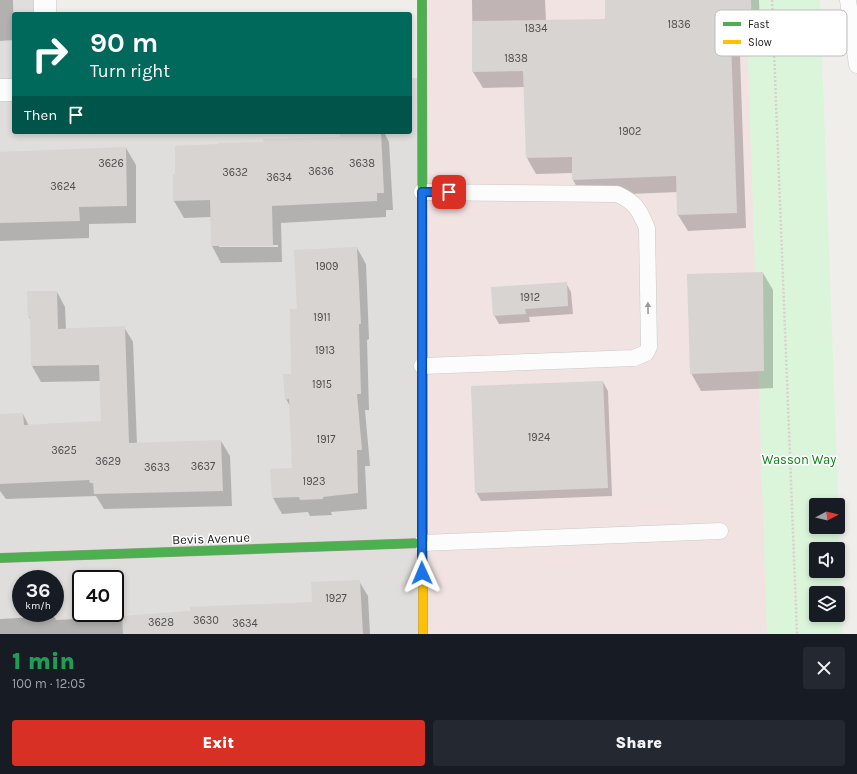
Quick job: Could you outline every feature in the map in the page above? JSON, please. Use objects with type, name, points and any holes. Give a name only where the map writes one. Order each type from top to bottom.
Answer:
[{"type":"street","points":[[45,0],[45,12]]},
{"type":"street","points":[[422,0],[416,78],[422,192],[423,634]]},
{"type":"street","points":[[0,90],[12,90]]},
{"type":"street","name":"Bevis Avenue","points":[[0,558],[422,543]]},
{"type":"lane","points":[[848,0],[857,65]]},
{"type":"lane","points":[[422,192],[617,194],[630,200],[640,212],[647,228],[649,347],[646,353],[634,358],[422,366]]},
{"type":"lane","points":[[422,543],[720,531]]},
{"type":"path","points":[[772,0],[772,10]]},
{"type":"path","points":[[774,56],[797,634]]},
{"type":"shaded area","points":[[0,0],[45,0],[45,12],[12,12],[12,134],[412,134],[412,78],[422,78],[423,634],[0,634]]},
{"type":"shaded area","points":[[422,0],[772,0],[772,10],[715,10],[715,56],[774,56],[797,634],[423,634]]},
{"type":"green space","name":"Wasson Way","points":[[746,0],[820,0],[820,10],[746,10]]},
{"type":"green space","name":"Wasson Way","points":[[748,56],[822,56],[838,498],[809,498],[809,534],[839,534],[840,542],[809,542],[809,578],[841,578],[841,586],[809,586],[809,622],[843,622],[843,634],[767,634]]},
{"type":"building","points":[[605,0],[751,0],[751,10],[715,10],[715,56],[732,56],[737,213],[677,215],[676,176],[572,180],[572,157],[526,158],[523,71],[472,72],[472,21],[605,19]]},
{"type":"building","points":[[340,134],[381,134],[384,193],[377,193],[377,201],[272,206],[273,246],[211,246],[210,200],[173,201],[175,146],[263,142],[263,139],[340,137]]},
{"type":"building","points":[[126,147],[127,206],[79,207],[80,221],[0,223],[0,152]]},
{"type":"building","points":[[357,247],[361,324],[359,324],[361,394],[357,394],[362,450],[357,450],[358,493],[323,497],[323,499],[300,500],[299,497],[272,498],[270,469],[292,468],[289,399],[285,400],[283,374],[291,374],[290,309],[297,309],[294,250]]},
{"type":"building","points":[[763,272],[764,371],[690,374],[687,274]]},
{"type":"building","points":[[567,282],[568,306],[525,309],[526,314],[493,316],[491,287]]},
{"type":"building","points":[[27,291],[57,291],[58,329],[125,326],[129,443],[221,440],[223,491],[94,494],[93,483],[90,483],[89,480],[0,484],[0,414],[23,413],[24,425],[101,421],[99,365],[31,366],[30,317],[28,317]]},
{"type":"building","points":[[603,381],[608,488],[475,493],[471,386]]},
{"type":"building","points":[[360,580],[363,634],[123,634],[122,622],[124,622],[124,616],[190,611],[190,607],[312,602],[311,582]]},
{"type":"traffic: fast","points":[[422,0],[423,540]]},
{"type":"traffic: fast","points":[[0,558],[422,543]]},
{"type":"traffic: slow","points":[[423,540],[423,634]]},
{"type":"route","points":[[422,573],[422,192],[449,192]]}]
